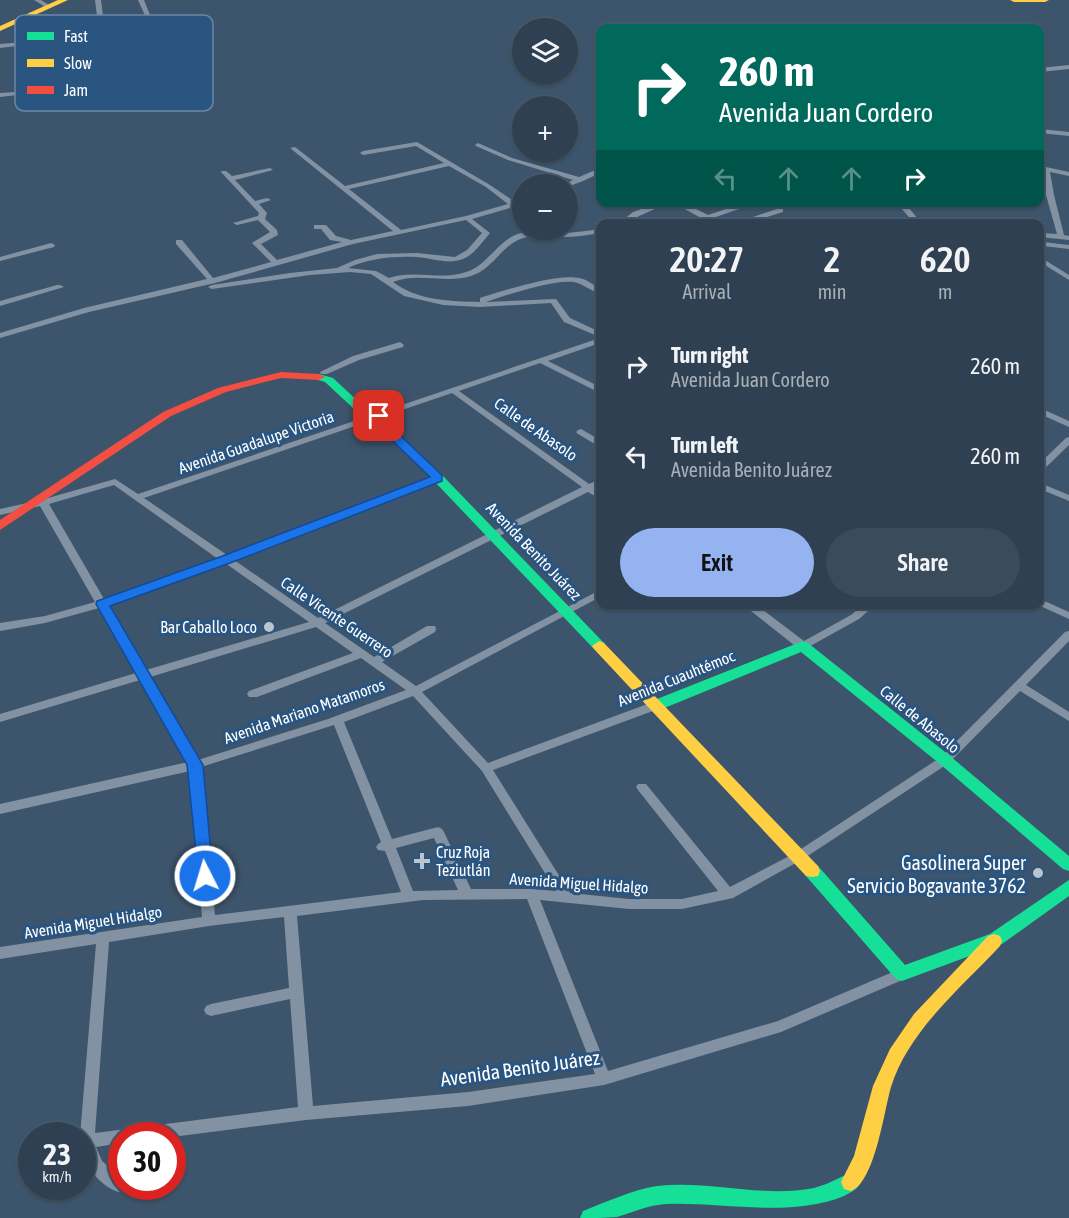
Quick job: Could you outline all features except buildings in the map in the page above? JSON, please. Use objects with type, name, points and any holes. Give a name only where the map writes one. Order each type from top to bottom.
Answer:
[{"type":"main road","points":[[24,15],[47,3],[64,0]]},
{"type":"main road","points":[[1014,0],[1045,0]]},
{"type":"main road","points":[[29,15],[47,3]]},
{"type":"main road","points":[[0,27],[15,19]]},
{"type":"main road","points":[[0,27],[15,22]]},
{"type":"main road","points":[[0,526],[164,411],[188,399],[218,386],[283,370],[304,368],[329,377]]},
{"type":"main road","name":"Avenida Benito Juárez","points":[[329,377],[438,478],[567,610],[799,856],[902,974],[996,939],[1069,887]]},
{"type":"main road","points":[[0,520],[29,506]]},
{"type":"main road","name":"Avenida Cuauhtémoc","points":[[657,705],[803,646]]},
{"type":"main road","name":"Calle de Abasolo","points":[[803,646],[945,760],[1069,865]]},
{"type":"main road","points":[[810,1214],[828,1206],[848,1186],[862,1164],[888,1071],[913,1034],[996,939]]},
{"type":"main road","points":[[590,1218],[663,1195],[700,1198],[745,1212]]},
{"type":"street","points":[[98,0],[100,15]]},
{"type":"street","points":[[141,0],[147,15]]},
{"type":"street","points":[[0,46],[15,44]]},
{"type":"street","points":[[1044,70],[1069,67]]},
{"type":"street","points":[[1058,68],[1066,73],[1064,74]]},
{"type":"street","points":[[2,93],[15,94]]},
{"type":"street","points":[[1044,132],[1069,135]]},
{"type":"street","points":[[363,153],[417,144],[512,201]]},
{"type":"street","points":[[478,145],[510,159],[581,180]]},
{"type":"street","points":[[293,148],[399,232]]},
{"type":"street","points":[[345,188],[449,164]]},
{"type":"street","points":[[1044,236],[1065,238],[1046,169],[1069,174]]},
{"type":"street","points":[[230,179],[270,170]]},
{"type":"street","points":[[224,172],[263,213],[262,217],[274,235],[256,243],[275,262]]},
{"type":"street","points":[[578,181],[596,172]]},
{"type":"street","points":[[254,203],[267,200]]},
{"type":"street","points":[[0,335],[87,310],[212,281],[352,242],[467,218],[512,206]]},
{"type":"street","points":[[628,219],[655,207]]},
{"type":"street","points":[[685,207],[707,218],[741,207]]},
{"type":"street","points":[[905,207],[915,219]]},
{"type":"street","points":[[751,219],[780,210]]},
{"type":"street","points":[[237,223],[262,217]]},
{"type":"street","points":[[338,271],[358,261],[381,257],[421,255],[453,260],[467,254],[486,233],[467,218]]},
{"type":"street","points":[[317,227],[323,227],[333,238],[352,242]]},
{"type":"street","points":[[578,233],[596,231]]},
{"type":"street","points":[[388,280],[407,274],[446,277],[468,274],[480,269],[513,240]]},
{"type":"street","points":[[180,242],[212,281]]},
{"type":"street","points":[[1046,244],[1069,247]]},
{"type":"street","points":[[0,259],[51,245]]},
{"type":"street","points":[[1044,262],[1069,278]]},
{"type":"street","points":[[184,288],[338,271],[378,273],[407,294],[471,306],[553,301],[567,320],[596,333]]},
{"type":"street","points":[[407,294],[462,300],[488,300],[543,283],[578,280],[596,284]]},
{"type":"street","points":[[578,280],[596,290]]},
{"type":"street","points":[[0,304],[60,287]]},
{"type":"street","name":"Avenida Guadalupe Victoria","points":[[137,497],[376,419],[596,341]]},
{"type":"street","points":[[329,377],[356,358],[400,345]]},
{"type":"street","points":[[540,360],[596,388]]},
{"type":"street","name":"Calle de Abasolo","points":[[453,390],[596,493]]},
{"type":"street","points":[[1044,413],[1069,424]]},
{"type":"street","points":[[581,432],[596,441]]},
{"type":"street","points":[[1044,464],[1069,440]]},
{"type":"street","points":[[0,627],[39,623],[102,604],[225,560],[438,478]]},
{"type":"street","name":"Calle Vicente Guerrero","points":[[29,506],[115,482],[415,691],[486,768],[566,897]]},
{"type":"street","points":[[0,717],[317,623],[596,484]]},
{"type":"street","points":[[1044,488],[1069,498]]},
{"type":"street","points":[[0,513],[29,506],[102,604],[195,765],[209,921]]},
{"type":"street","name":"Avenida Mariano Matamoros","points":[[0,809],[195,765],[335,721],[415,691],[596,595]]},
{"type":"street","points":[[1044,604],[1069,616]]},
{"type":"street","name":"Calle de Abasolo","points":[[754,609],[803,646]]},
{"type":"street","name":"Avenida Cuauhtémoc","points":[[803,646],[855,617],[865,609]]},
{"type":"street","points":[[374,662],[431,629]]},
{"type":"street","name":"Avenida Miguel Hidalgo","points":[[0,953],[209,921],[406,897],[531,894],[629,904],[682,904],[728,894],[799,856],[945,760],[1069,635]]},
{"type":"street","points":[[253,694],[362,654]]},
{"type":"street","points":[[1020,686],[1069,717]]},
{"type":"street","name":"Avenida Cuauhtémoc","points":[[486,768],[657,705]]},
{"type":"street","points":[[335,721],[406,897]]},
{"type":"street","points":[[642,787],[728,894]]},
{"type":"street","points":[[386,848],[438,834],[464,894]]},
{"type":"street","points":[[531,894],[604,1079]]},
{"type":"street","points":[[290,910],[306,1113]]},
{"type":"street","points":[[88,1122],[103,936]]},
{"type":"street","name":"Avenida Benito Juárez","points":[[186,1129],[306,1113],[468,1099],[604,1079],[781,1026],[902,974]]},
{"type":"street","points":[[211,1010],[296,992]]},
{"type":"street","points":[[96,1166],[108,1176]]},
{"type":"traffic: fast","points":[[319,377],[329,380],[371,419],[380,422],[438,478],[599,646]]},
{"type":"traffic: fast","points":[[657,705],[803,646],[945,760],[1069,865]]},
{"type":"traffic: fast","points":[[812,871],[902,974],[996,939],[1069,887]]},
{"type":"traffic: fast","points":[[590,1218],[655,1196],[689,1195],[787,1201],[810,1199],[831,1193],[851,1182]]},
{"type":"traffic: slow","points":[[31,15],[64,0]]},
{"type":"traffic: slow","points":[[1014,0],[1045,0]]},
{"type":"traffic: slow","points":[[0,29],[15,22]]},
{"type":"traffic: slow","points":[[599,646],[812,871]]},
{"type":"traffic: slow","points":[[851,1182],[864,1156],[882,1086],[896,1054],[921,1019],[994,941]]},
{"type":"traffic: jam","points":[[0,526],[167,414],[222,390],[281,375],[319,377]]},
{"type":"place","name":"Bar Caballo Loco","points":[[269,627]]},
{"type":"place","name":"Cruz Roja Teziutlán","points":[[422,861]]},
{"type":"place","name":"Gasolinera Super Servicio Bogavante 3762","points":[[1038,873]]},
{"type":"route","points":[[205,876],[195,765],[102,604],[225,560],[438,478],[380,422],[379,416]]}]
